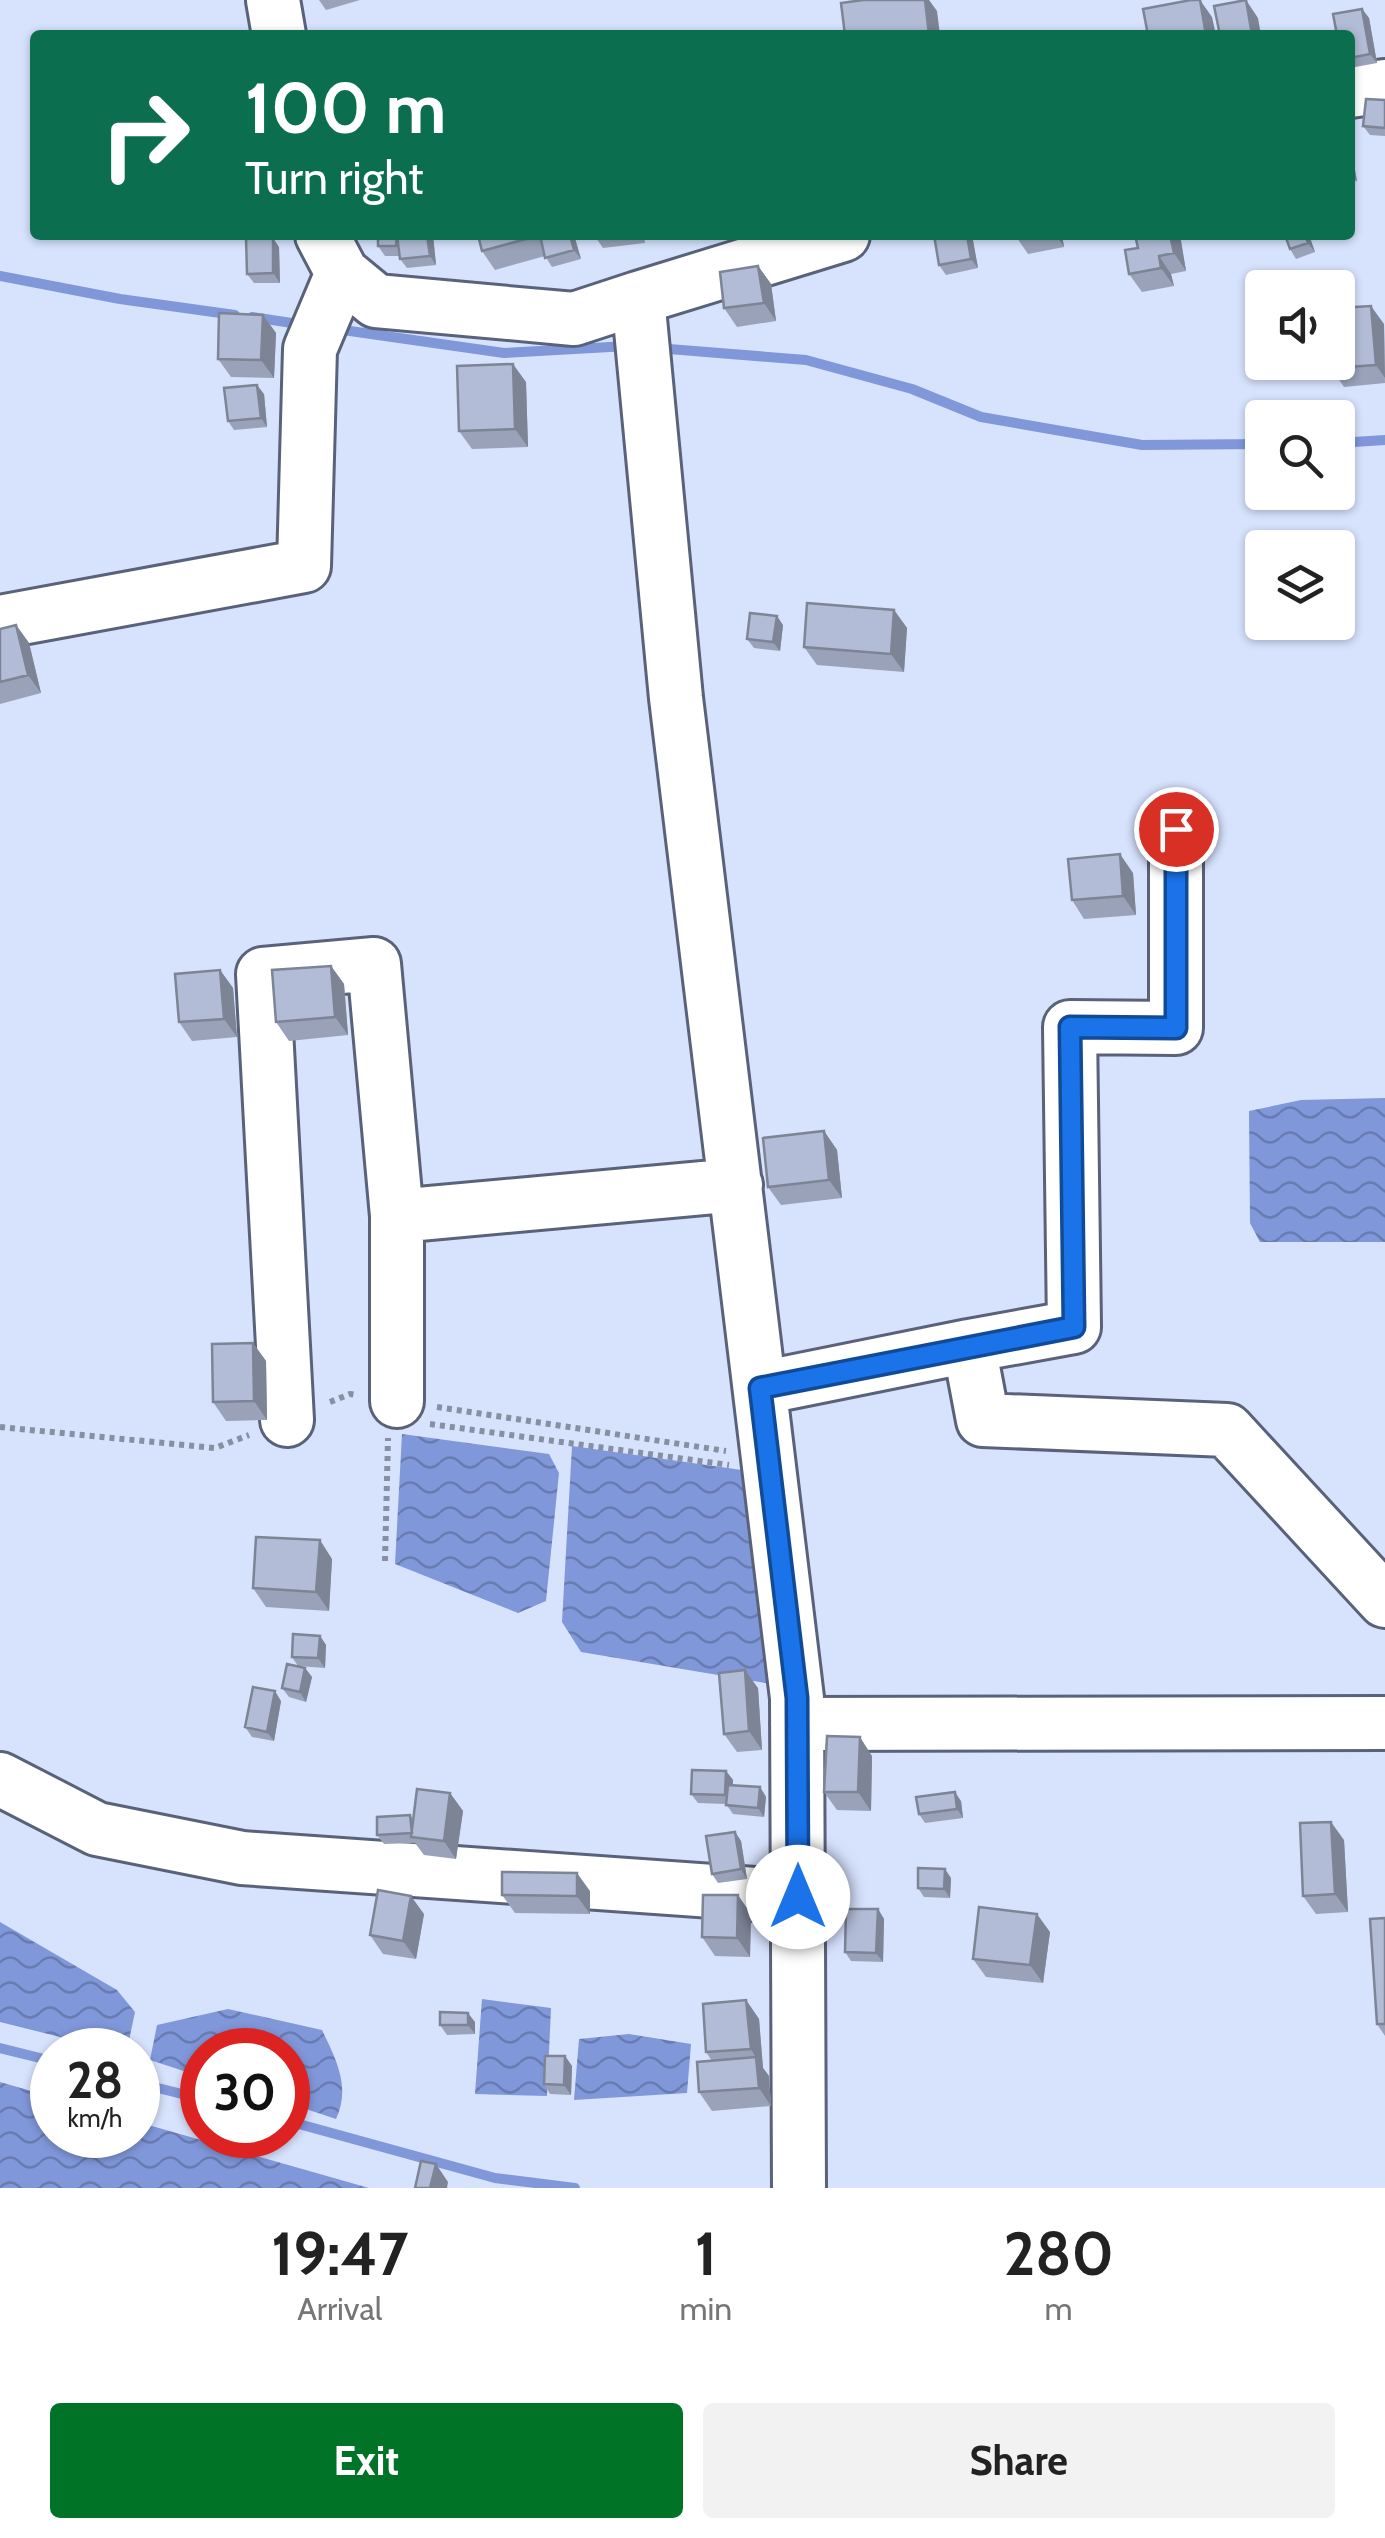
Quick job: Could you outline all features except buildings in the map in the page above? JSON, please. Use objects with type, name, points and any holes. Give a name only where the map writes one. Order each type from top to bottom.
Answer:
[{"type":"street","points":[[273,0],[278,30]]},
{"type":"street","points":[[1355,91],[1385,86]]},
{"type":"street","points":[[332,254],[376,301],[574,319],[827,240]]},
{"type":"street","points":[[0,622],[304,566],[310,349],[332,254]]},
{"type":"street","points":[[638,298],[676,698],[797,1698],[800,2188]]},
{"type":"street","points":[[760,1388],[1074,1327],[1070,1027],[1176,1028],[1176,829]]},
{"type":"street","points":[[287,1420],[263,974],[374,964],[397,1216],[400,1415]]},
{"type":"street","points":[[397,1216],[736,1185]]},
{"type":"street","points":[[969,1346],[983,1420],[1226,1430],[1385,1601]]},
{"type":"street","points":[[797,1724],[1385,1723]]},
{"type":"street","points":[[0,1779],[97,1829],[242,1858],[798,1897]]},
{"type":"path","points":[[386,1561],[400,1415],[770,1471]]},
{"type":"water","points":[[1385,1098],[1385,1242],[1260,1242],[1250,1223],[1249,1111],[1301,1100]]},
{"type":"water","points":[[402,1434],[549,1454],[559,1473],[546,1601],[518,1613],[395,1564]]},
{"type":"water","points":[[572,1446],[756,1472],[771,1684],[581,1652],[562,1622]]},
{"type":"water","points":[[0,1922],[117,1990],[135,2012],[132,2028],[30,2030],[0,2022]]},
{"type":"water","points":[[482,1999],[551,2008],[547,2096],[475,2094]]},
{"type":"water","points":[[228,2009],[322,2030],[342,2084],[336,2119],[310,2110],[310,2028],[180,2028],[180,2070],[160,2063],[157,2025]]},
{"type":"water","points":[[629,2034],[691,2044],[687,2093],[574,2100],[579,2039]]},
{"type":"water","points":[[0,2082],[30,2091],[30,2158],[160,2158],[160,2128],[180,2134],[180,2158],[264,2158],[369,2188],[0,2188]]},
{"type":"waterway","points":[[0,276],[120,299],[235,315]]},
{"type":"waterway","points":[[252,317],[305,325]]},
{"type":"waterway","points":[[336,329],[504,353],[628,346]]},
{"type":"waterway","points":[[669,349],[806,360],[912,389],[981,417],[1142,445],[1245,444]]},
{"type":"waterway","points":[[1355,442],[1385,440]]},
{"type":"waterway","points":[[0,2048],[30,2056]]},
{"type":"waterway","points":[[160,2088],[180,2094]]},
{"type":"waterway","points":[[310,2127],[495,2178],[575,2188]]},
{"type":"route","points":[[798,1897],[797,1698],[760,1388],[1074,1327],[1070,1027],[1176,1028],[1176,829]]}]
